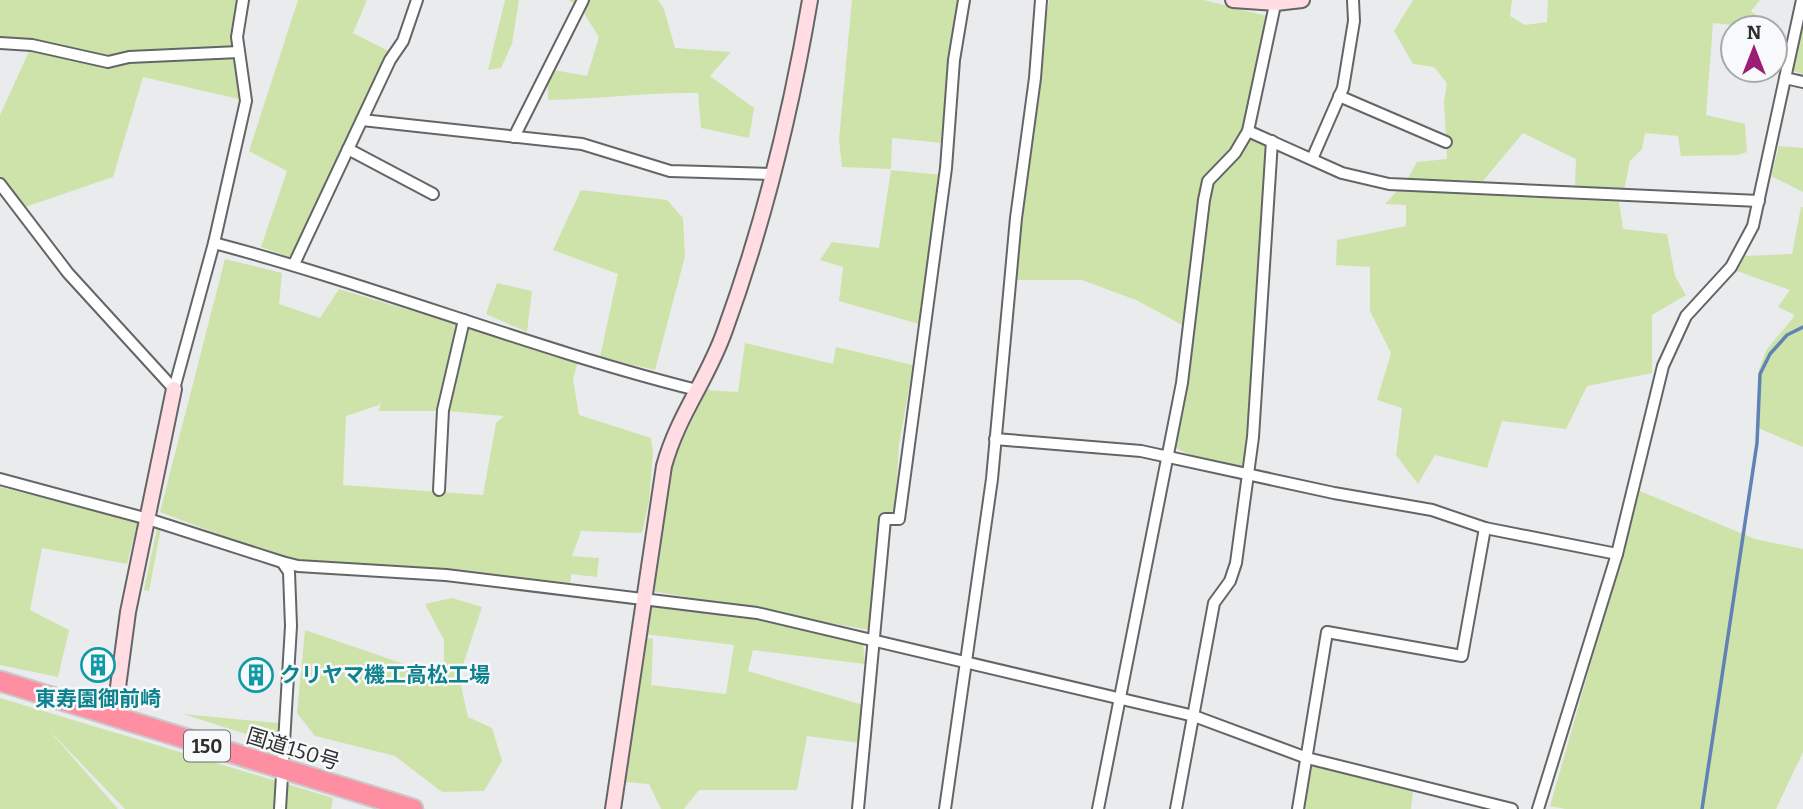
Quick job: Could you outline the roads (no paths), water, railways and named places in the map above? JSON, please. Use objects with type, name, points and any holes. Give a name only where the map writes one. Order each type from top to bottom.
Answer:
[{"type":"highway","name":"国道150号","points":[[0,681],[413,809]]},
{"type":"street","points":[[114,717],[128,612],[174,389],[214,243],[246,101],[237,37],[243,0]]},
{"type":"street","points":[[294,264],[362,120],[403,41],[417,0]]},
{"type":"street","points":[[514,137],[583,0]]},
{"type":"street","points":[[613,809],[664,466],[678,421],[697,390],[726,328],[760,228],[810,0]]},
{"type":"street","points":[[858,809],[885,519],[899,519],[946,168],[954,60],[964,0]]},
{"type":"street","points":[[945,809],[995,439],[1016,218],[1035,78],[1041,0]]},
{"type":"street","points":[[1233,0],[1302,0]]},
{"type":"street","points":[[1312,159],[1339,96],[1350,49],[1353,0]]},
{"type":"street","points":[[1789,60],[1802,0]]},
{"type":"street","points":[[1098,809],[1182,383],[1208,181],[1235,153],[1248,131],[1276,1]]},
{"type":"street","points":[[0,43],[32,45],[108,62],[129,57],[239,52]]},
{"type":"street","points":[[1538,809],[1617,554],[1663,366],[1672,340],[1686,316],[1743,249],[1759,201],[1784,84]]},
{"type":"street","points":[[1339,96],[1447,142]]},
{"type":"street","points":[[362,120],[582,144],[670,172],[773,174]]},
{"type":"street","points":[[1248,131],[1342,173],[1390,184],[1759,201]]},
{"type":"street","points":[[1176,809],[1214,603],[1230,581],[1236,563],[1248,474],[1272,141]]},
{"type":"street","points":[[348,149],[433,194]]},
{"type":"street","points":[[0,184],[68,273],[174,389]]},
{"type":"street","points":[[214,243],[294,264],[600,366],[697,390]]},
{"type":"street","points":[[439,491],[443,410],[464,320]]},
{"type":"street","points":[[995,439],[1116,448],[1432,510],[1485,528],[1617,554]]},
{"type":"street","points":[[0,479],[148,519],[298,566],[446,575],[644,597],[757,613],[874,638],[1194,716],[1307,758],[1511,809]]},
{"type":"street","points":[[1298,809],[1327,632],[1462,656],[1485,528]]},
{"type":"street","points":[[280,809],[291,626],[289,572],[282,562]]},
{"type":"waterway","points":[[1702,809],[1757,443],[1760,374],[1770,354],[1787,335],[1803,327]]},
{"type":"place","name":"東寿園御前崎","points":[[98,665]]},
{"type":"place","name":"クリヤマ機工高松工場","points":[[256,675]]}]
